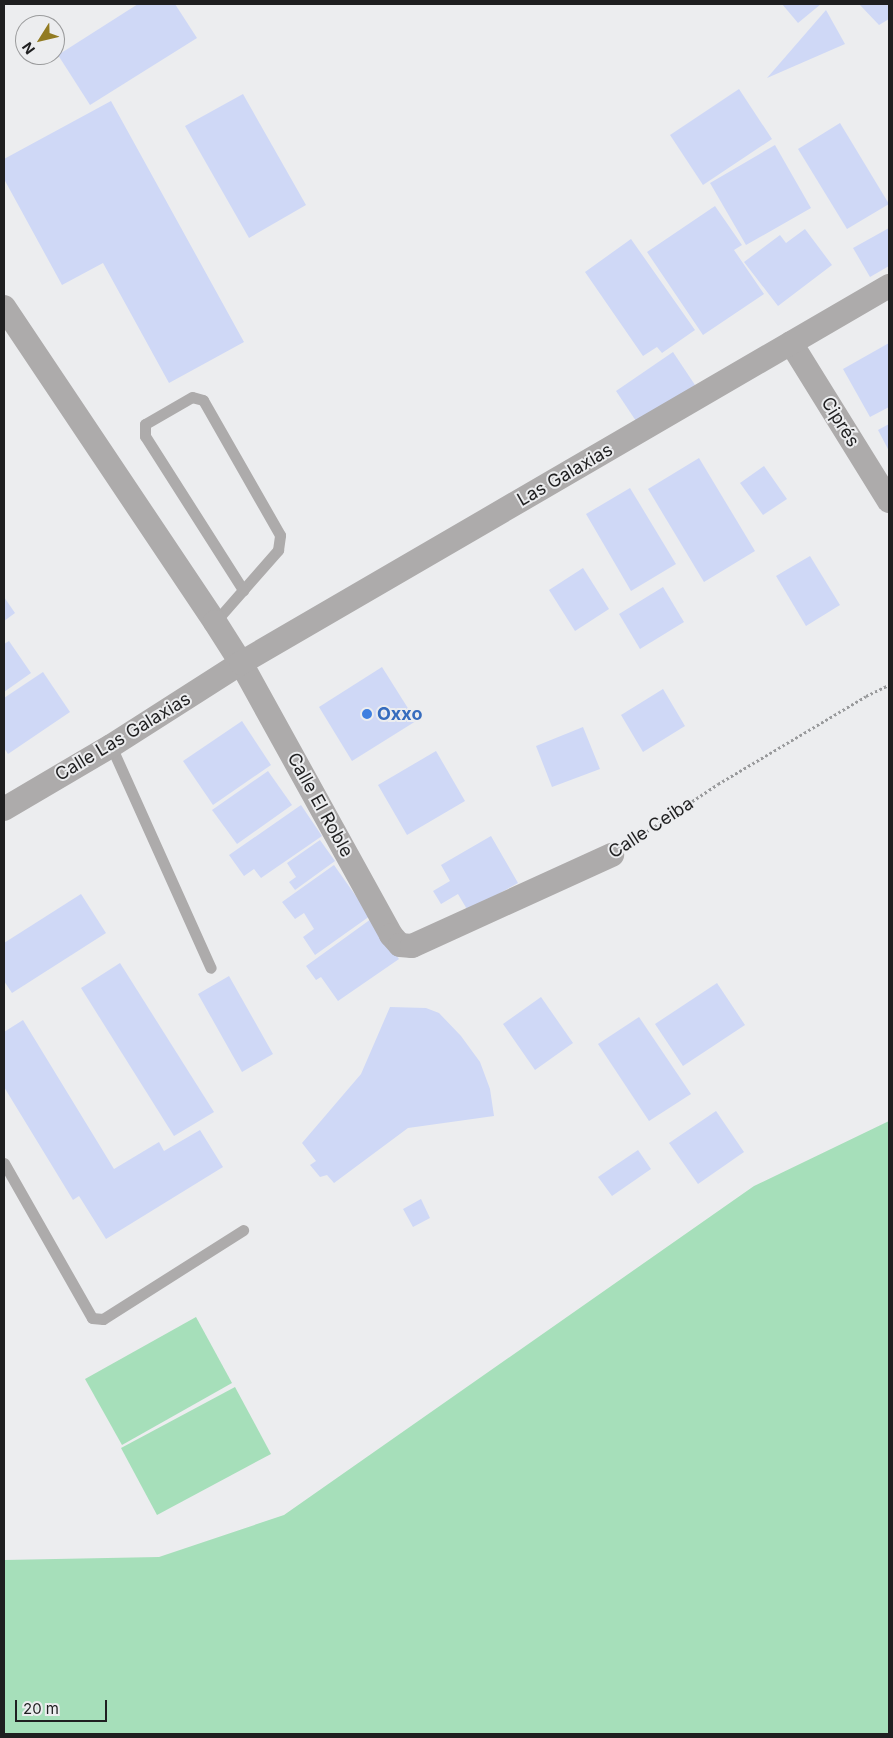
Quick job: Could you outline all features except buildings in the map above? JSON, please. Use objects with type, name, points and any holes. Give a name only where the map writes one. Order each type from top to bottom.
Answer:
[{"type":"street","name":"Las Galaxias","points":[[241,663],[889,286]]},
{"type":"street","name":"Calle El Roble","points":[[4,307],[241,663],[391,935],[400,946]]},
{"type":"street","name":"Ciprés","points":[[790,343],[889,501]]},
{"type":"street","name":"Calle Las Galaxias","points":[[4,808],[110,746],[241,663]]},
{"type":"street","name":"Calle Ceiba","points":[[400,946],[412,946],[612,854]]},
{"type":"lane","points":[[215,622],[243,590],[278,550],[280,535],[204,400],[192,397],[145,424],[145,436],[243,590]]},
{"type":"lane","points":[[110,746],[210,968]]},
{"type":"lane","points":[[4,1162],[92,1318],[103,1319],[243,1230]]},
{"type":"path","name":"Calle Ceiba","points":[[612,854],[718,784],[866,696],[889,685]]},
{"type":"green space","points":[[889,1121],[889,1734],[4,1734],[4,1560],[159,1557],[284,1515],[754,1186]]},
{"type":"green space","points":[[196,1317],[232,1383],[122,1445],[85,1379]]},
{"type":"green space","points":[[235,1387],[271,1454],[157,1515],[121,1448]]},
{"type":"place","name":"Oxxo","points":[[367,714]]}]
